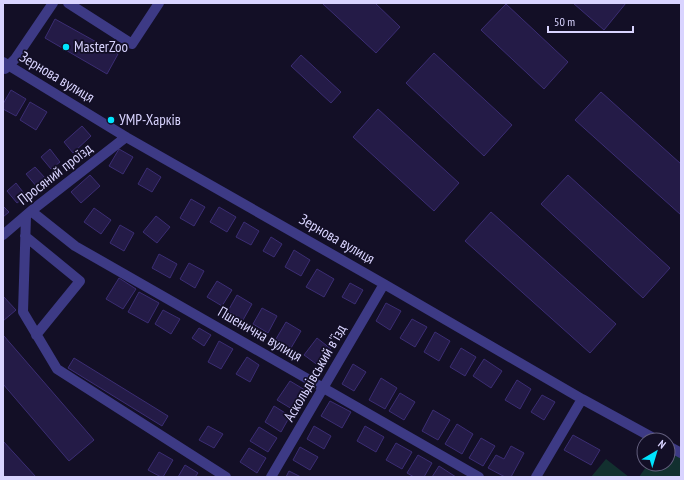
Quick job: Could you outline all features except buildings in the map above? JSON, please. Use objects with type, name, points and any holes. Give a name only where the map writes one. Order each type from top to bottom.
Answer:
[{"type":"street","points":[[5,66],[15,59],[53,3]]},
{"type":"street","points":[[68,3],[132,44],[159,3]]},
{"type":"street","name":"Зернова вулиця","points":[[5,66],[582,399],[642,432]]},
{"type":"street","name":"Просяний проїзд","points":[[3,235],[126,137]]},
{"type":"street","points":[[28,214],[25,236],[23,312],[57,369],[226,477]]},
{"type":"street","name":"Пшенична вулиця","points":[[28,214],[75,246],[479,477]]},
{"type":"street","points":[[25,236],[80,281],[36,335]]},
{"type":"street","name":"Аскольдівський в'їзд","points":[[271,477],[384,284]]},
{"type":"street","points":[[536,477],[582,399]]},
{"type":"green space","points":[[676,450],[681,453],[681,477],[639,477],[642,472],[676,472]]},
{"type":"green space","points":[[606,459],[629,477],[591,477]]},
{"type":"place","name":"MasterZoo","points":[[66,47]]},
{"type":"place","name":"УМР-Харків","points":[[111,120]]}]
